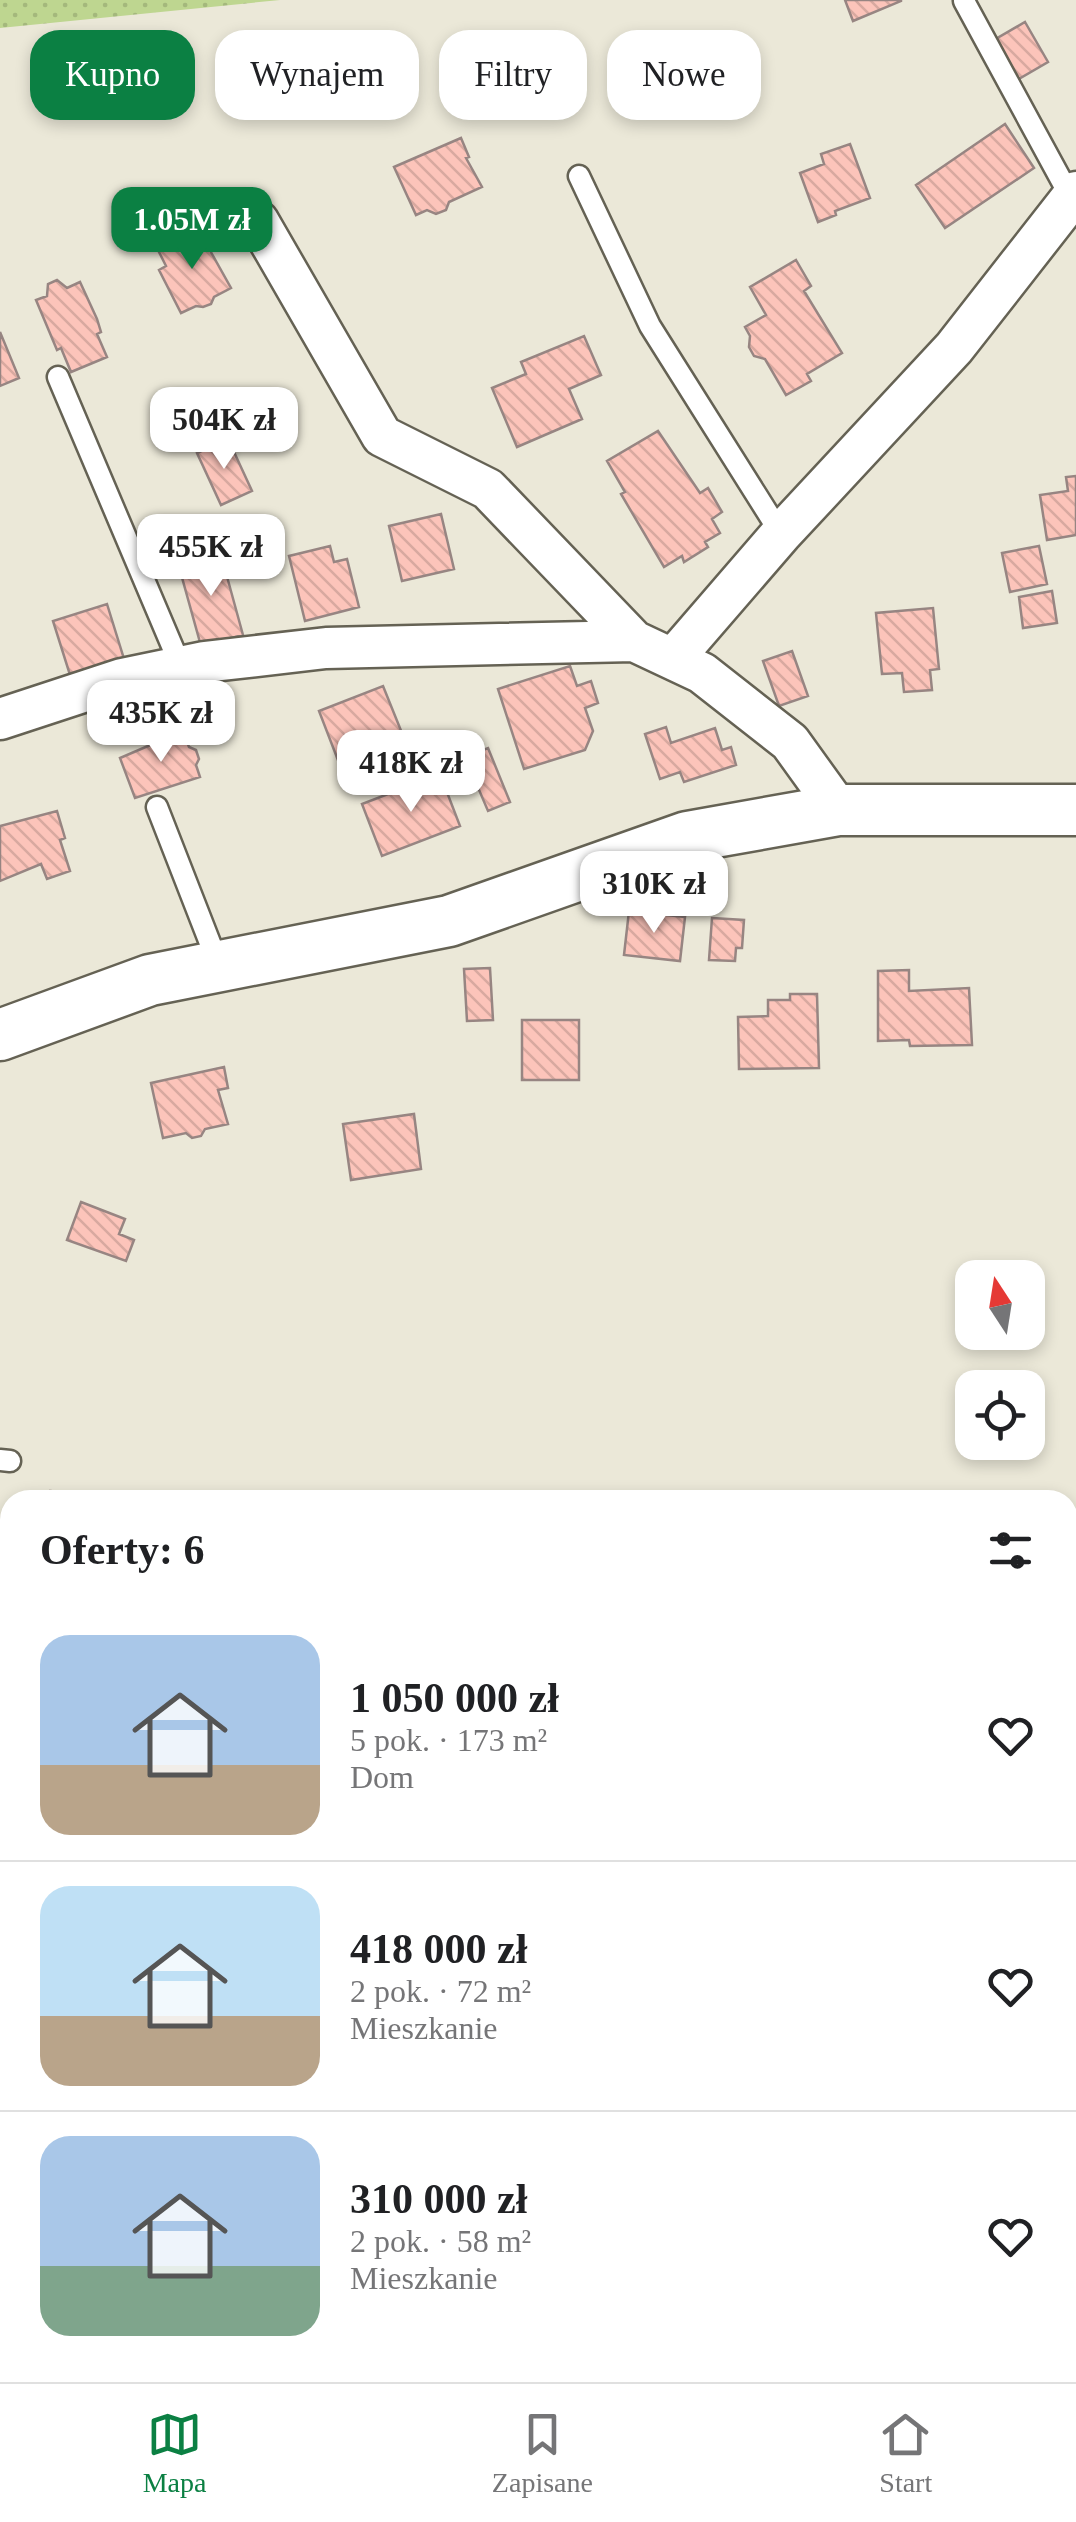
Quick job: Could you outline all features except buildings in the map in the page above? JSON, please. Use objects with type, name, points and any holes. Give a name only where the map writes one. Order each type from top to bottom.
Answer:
[{"type":"street","points":[[674,660],[781,534],[954,348],[1073,195]]},
{"type":"street","points":[[258,221],[382,436],[488,489],[634,641],[702,674],[790,742],[839,810]]},
{"type":"street","points":[[0,719],[122,679],[326,648],[634,641]]},
{"type":"street","points":[[0,1036],[150,980],[450,920],[687,837],[839,810],[1076,810]]},
{"type":"lane","points":[[964,1],[1073,195]]},
{"type":"lane","points":[[579,176],[650,326],[781,534]]},
{"type":"lane","points":[[58,377],[181,667]]},
{"type":"lane","points":[[157,807],[220,966]]},
{"type":"green space","points":[[0,0],[280,0],[0,28]]}]
